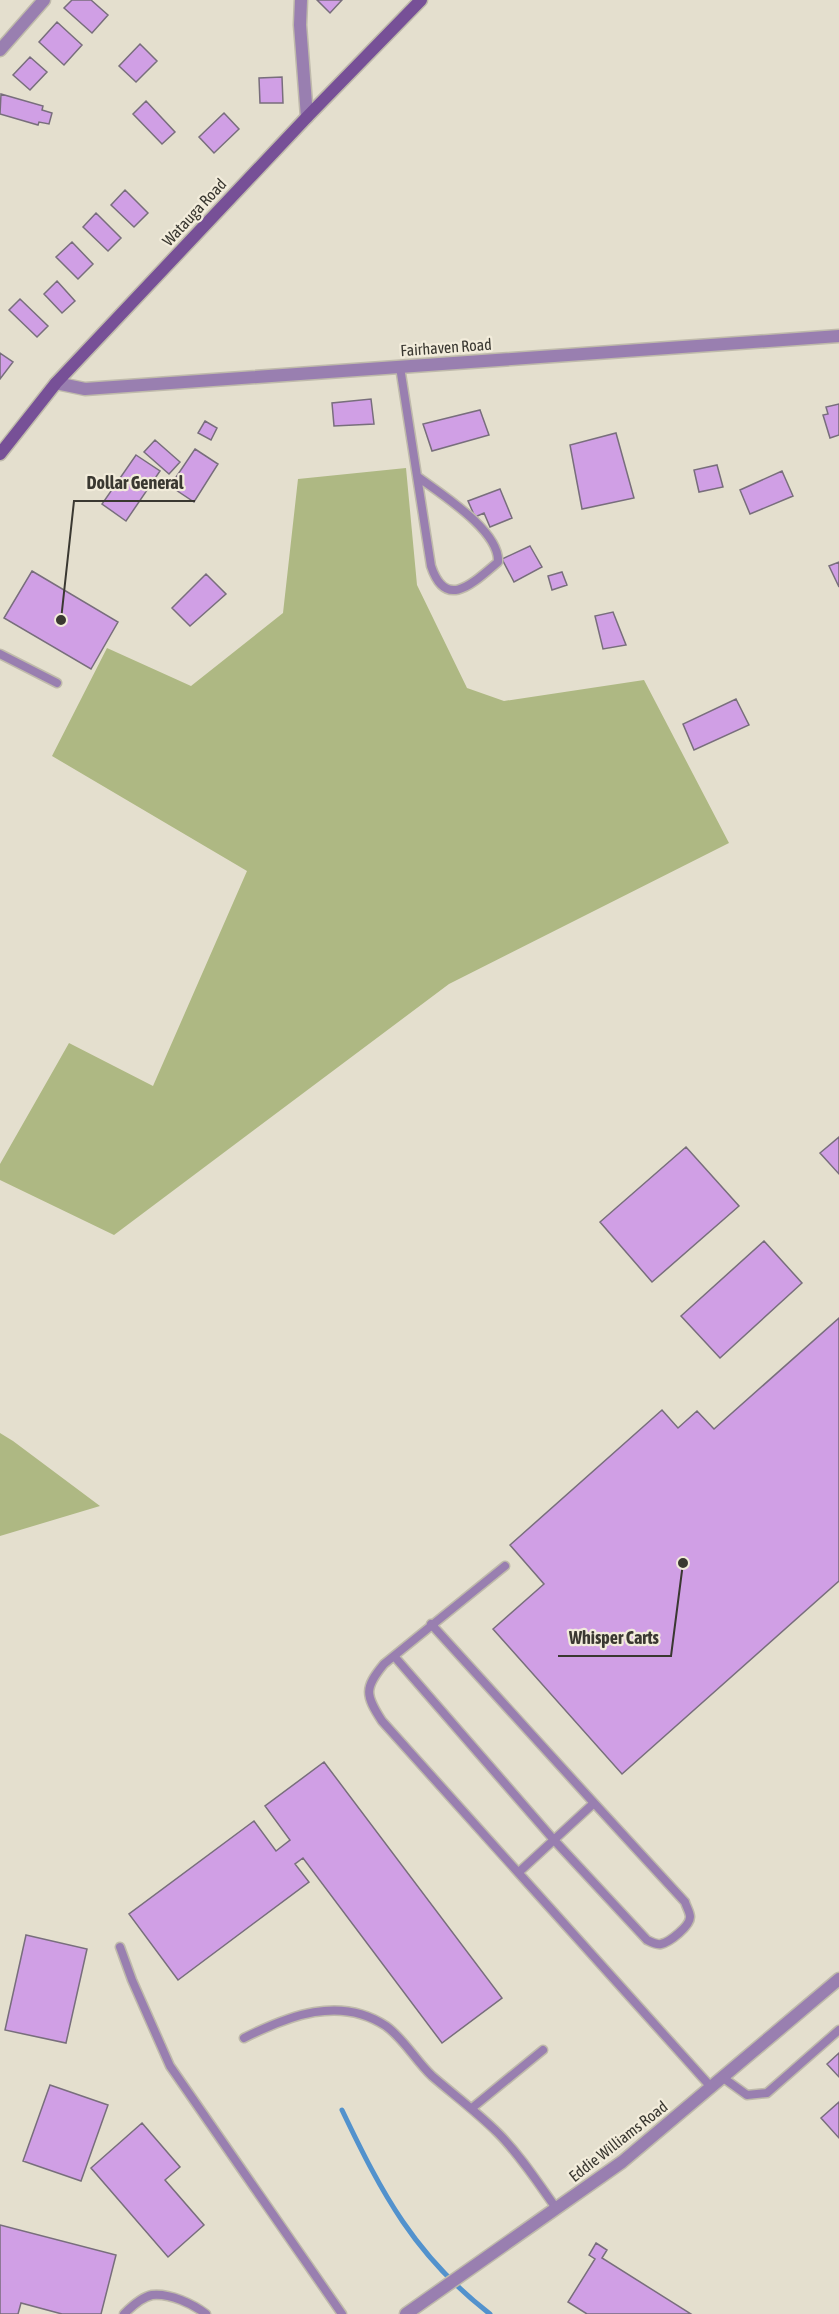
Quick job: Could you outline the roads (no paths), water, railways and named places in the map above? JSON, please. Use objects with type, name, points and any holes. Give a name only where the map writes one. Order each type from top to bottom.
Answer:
[{"type":"main road","name":"Watauga Road","points":[[0,454],[56,383],[307,117],[421,0]]},
{"type":"street","points":[[0,50],[44,0]]},
{"type":"street","points":[[301,0],[300,25],[307,117]]},
{"type":"street","name":"Fairhaven Road","points":[[56,383],[85,390],[839,336]]},
{"type":"street","name":"Eddie Williams Road","points":[[406,2314],[622,2162],[839,1979]]},
{"type":"lane","points":[[400,367],[430,566],[435,580],[442,589],[453,591],[477,580],[498,562],[498,554],[489,539],[469,516],[418,477]]},
{"type":"lane","points":[[0,654],[57,683]]},
{"type":"lane","points":[[505,1566],[431,1624],[373,1677],[368,1688],[371,1704],[382,1721],[711,2087]]},
{"type":"lane","points":[[394,1656],[554,1840],[652,1943],[661,1944],[670,1939],[688,1923],[690,1917],[685,1902],[431,1624]]},
{"type":"lane","points":[[519,1872],[594,1803]]},
{"type":"lane","points":[[120,1947],[132,1980],[171,2067],[342,2314]]},
{"type":"lane","points":[[244,2038],[277,2021],[299,2014],[345,2011],[366,2016],[386,2027],[431,2075],[472,2108],[499,2134],[556,2208]]},
{"type":"lane","points":[[722,2078],[747,2095],[767,2093],[839,2030]]},
{"type":"lane","points":[[472,2108],[543,2050]]},
{"type":"lane","points":[[124,2314],[133,2305],[152,2295],[175,2298],[206,2314]]},
{"type":"waterway","points":[[342,2110],[371,2169],[403,2222],[441,2269],[490,2314]]},
{"type":"place","name":"Dollar General","points":[[61,620]]},
{"type":"place","name":"Whisper Carts","points":[[683,1563]]}]
